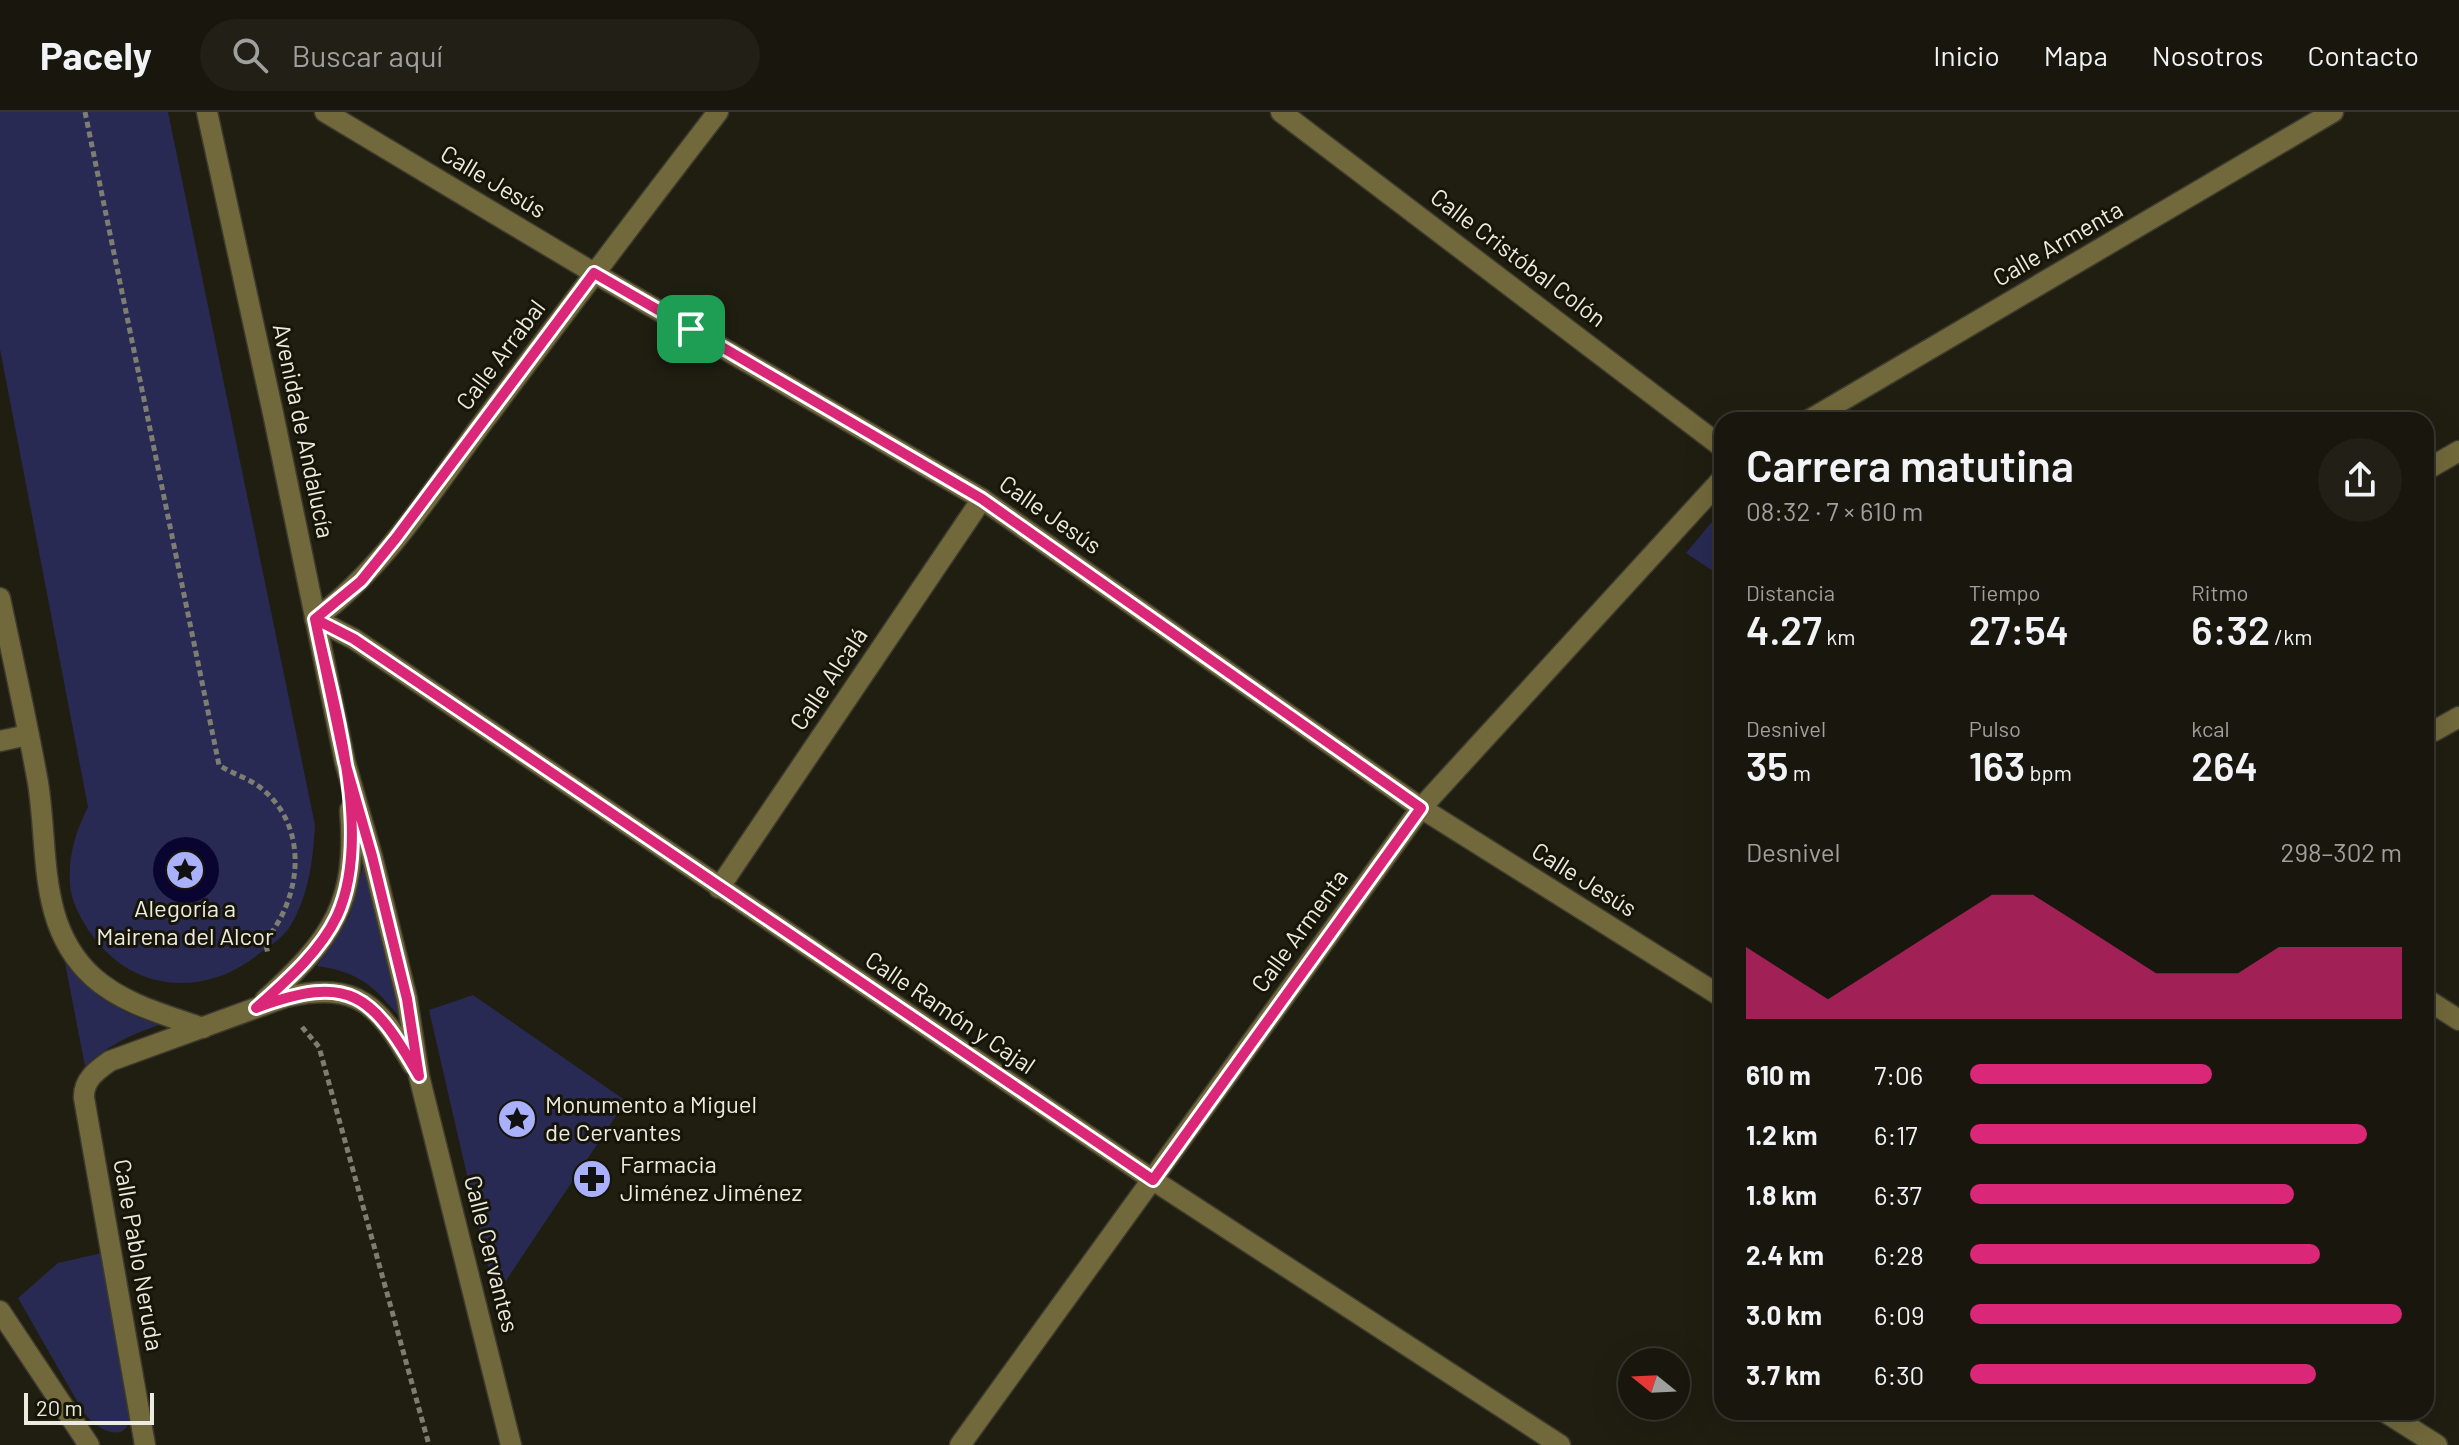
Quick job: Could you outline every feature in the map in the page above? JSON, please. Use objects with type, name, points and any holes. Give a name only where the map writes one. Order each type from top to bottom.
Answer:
[{"type":"street","name":"Avenida de Andalucía","points":[[207,112],[345,762],[407,999],[419,1076]]},
{"type":"street","name":"Calle Jesús","points":[[325,112],[982,499],[1421,808],[1714,992]]},
{"type":"street","name":"Calle Arrabal","points":[[315,619],[361,581],[396,538],[718,112]]},
{"type":"street","name":"Calle Cristóbal Colón","points":[[1281,112],[1714,441]]},
{"type":"street","name":"Calle Armenta","points":[[1823,412],[2333,112]]},
{"type":"street","points":[[2434,465],[2459,451]]},
{"type":"street","name":"Calle Armenta","points":[[960,1445],[1421,808],[1714,488]]},
{"type":"street","name":"Calle Alcalá","points":[[719,888],[982,499]]},
{"type":"street","points":[[0,598],[28,735],[41,811],[48,894],[57,926],[92,977],[146,1008],[203,1028]]},
{"type":"street","name":"Calle Ramón y Cajal","points":[[315,619],[354,639],[1153,1180],[1560,1445]]},
{"type":"street","points":[[2434,731],[2459,717]]},
{"type":"street","points":[[0,741],[28,735]]},
{"type":"street","name":"Avenida de Andalucía","points":[[203,1028],[256,1008],[278,994],[329,928],[348,889],[352,856],[345,762]]},
{"type":"street","points":[[278,994],[316,990],[341,993],[363,1002],[395,1035],[419,1076]]},
{"type":"street","points":[[2434,1004],[2459,1020]]},
{"type":"street","name":"Calle Pablo Neruda","points":[[145,1445],[84,1090],[91,1077],[110,1061],[203,1028]]},
{"type":"street","name":"Calle Cervantes","points":[[419,1076],[511,1445]]},
{"type":"street","points":[[0,1311],[89,1445]]},
{"type":"street","points":[[2398,1420],[2437,1445]]},
{"type":"path","points":[[85,112],[219,765],[258,786],[271,798],[282,814],[294,850],[294,889],[275,929],[265,941],[278,994],[319,1047],[429,1445]]},
{"type":"shaded area","points":[[0,112],[168,112],[315,825],[306,889],[288,929],[273,944],[238,968],[214,978],[191,983],[167,982],[123,966],[87,928],[70,889],[72,853],[88,807],[0,349]]},
{"type":"shaded area","points":[[1714,520],[1714,572],[1686,553]]},
{"type":"shaded area","points":[[186,837],[199,840],[209,847],[216,857],[219,870],[216,883],[209,893],[199,900],[186,903],[173,900],[163,893],[156,883],[153,870],[156,857],[163,847],[173,840]]},
{"type":"shaded area","points":[[364,863],[402,1020],[366,983],[345,972],[317,966],[349,917]]},
{"type":"shaded area","points":[[65,963],[107,1001],[159,1025],[119,1042],[85,1066]]},
{"type":"shaded area","points":[[473,995],[626,1101],[495,1297],[429,1010]]},
{"type":"shaded area","points":[[102,1253],[131,1412],[125,1429],[119,1432],[105,1430],[84,1413],[18,1298],[58,1263]]},
{"type":"place","name":"Alegoría a Mairena del Alcor","points":[[185,870]]},
{"type":"place","name":"Monumento a Miguel de Cervantes","points":[[517,1119]]},
{"type":"place","name":"Farmacia Jiménez Jiménez","points":[[592,1179]]},
{"type":"route","points":[[691,329],[594,273],[396,538],[361,581],[341,601],[315,619],[345,762],[352,856],[348,889],[336,919],[316,947],[292,975],[256,1008],[316,990],[341,993],[363,1002],[382,1018],[395,1035],[419,1076],[407,999],[345,762],[330,691],[315,619],[354,639],[1153,1180],[1421,808],[982,499],[691,329]]}]
